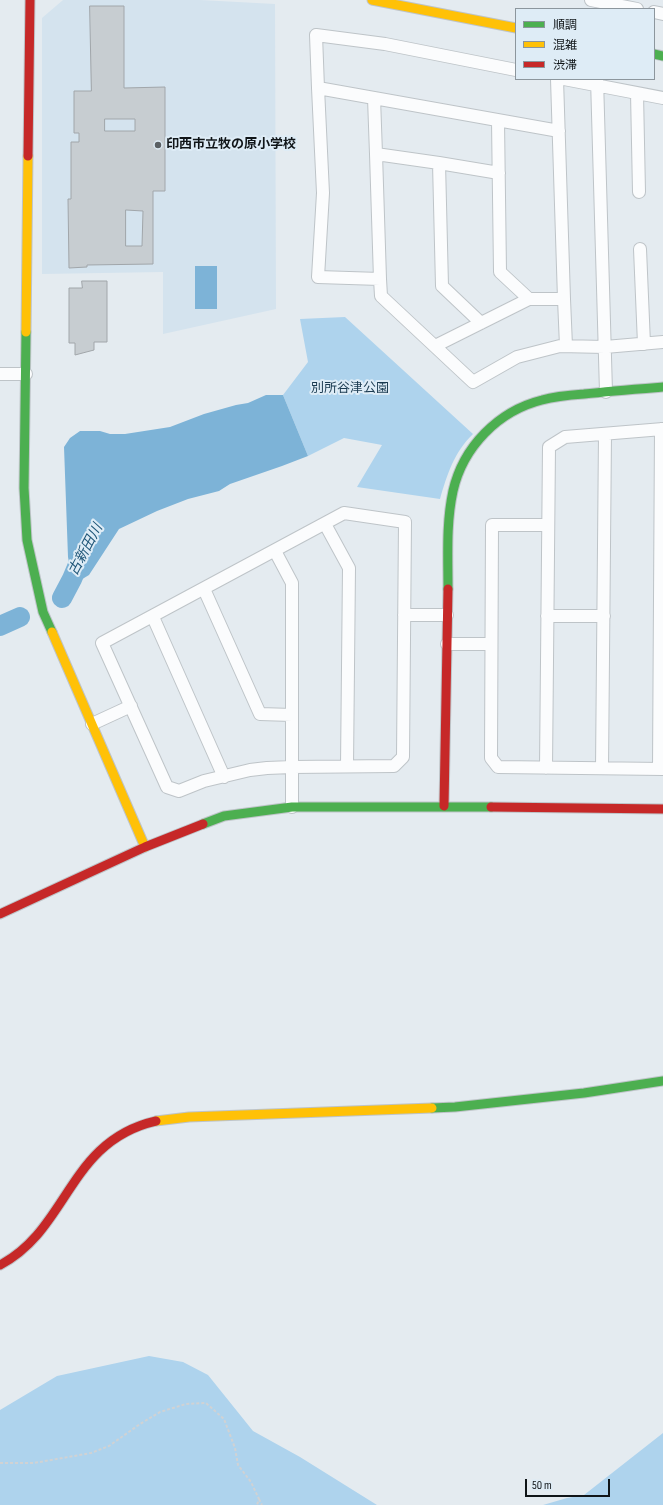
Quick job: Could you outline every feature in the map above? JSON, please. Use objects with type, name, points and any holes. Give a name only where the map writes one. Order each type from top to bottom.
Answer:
[{"type":"street","points":[[30,0],[24,488],[26,540],[43,612],[146,847]]},
{"type":"street","points":[[372,0],[515,28]]},
{"type":"street","points":[[591,0],[616,2],[634,8]]},
{"type":"street","points":[[380,279],[318,277],[323,193],[316,35],[385,44],[515,70]]},
{"type":"street","points":[[557,80],[566,346]]},
{"type":"street","points":[[575,80],[597,82],[637,93],[663,98]]},
{"type":"street","points":[[597,82],[606,392]]},
{"type":"street","points":[[318,88],[558,131]]},
{"type":"street","points":[[637,93],[639,192]]},
{"type":"street","points":[[374,98],[381,296],[473,382],[517,357],[560,346],[605,347],[663,342]]},
{"type":"street","points":[[498,121],[500,272],[529,299]]},
{"type":"street","points":[[376,154],[499,173]]},
{"type":"street","points":[[439,163],[442,286],[481,323]]},
{"type":"street","points":[[640,249],[644,344]]},
{"type":"street","points":[[435,346],[529,299],[564,299]]},
{"type":"street","points":[[0,374],[26,374]]},
{"type":"street","points":[[444,806],[449,522],[451,500],[456,479],[465,459],[477,441],[500,420],[526,405],[561,396],[663,387]]},
{"type":"street","points":[[546,768],[549,447],[565,437],[662,429],[661,769],[546,768],[498,767],[491,758],[492,524],[548,525]]},
{"type":"street","points":[[602,768],[605,434]]},
{"type":"street","points":[[344,513],[405,522],[403,757],[394,766],[292,767],[250,770],[204,781],[179,791],[167,786],[102,643],[276,551],[344,513]]},
{"type":"street","points":[[325,524],[349,568],[347,766]]},
{"type":"street","points":[[276,551],[292,583],[292,807]]},
{"type":"street","points":[[204,589],[260,714],[292,715]]},
{"type":"street","points":[[404,615],[447,615]]},
{"type":"street","points":[[548,616],[604,616]]},
{"type":"street","points":[[153,617],[224,776]]},
{"type":"street","points":[[447,644],[491,644]]},
{"type":"street","points":[[92,724],[131,706]]},
{"type":"street","points":[[0,914],[146,847],[185,830],[224,816],[292,807],[444,806],[663,810]]},
{"type":"street","points":[[0,1265],[21,1252],[37,1236],[69,1190],[82,1168],[95,1154],[112,1139],[143,1124],[189,1117],[455,1107],[584,1093],[663,1081]]},
{"type":"path","points":[[0,1463],[34,1463],[90,1453],[109,1446],[160,1412],[186,1404],[206,1403],[224,1418],[235,1448],[238,1465],[251,1482],[262,1505]]},
{"type":"path","points":[[257,1505],[259,1499]]},
{"type":"shaded area","name":"印西市立牧の原小学校","points":[[63,0],[200,0],[275,4],[276,309],[163,334],[163,272],[42,274],[42,18]]},
{"type":"green space","name":"別所谷津公園","points":[[345,317],[473,434],[466,441],[456,456],[440,499],[357,487],[382,445],[344,438],[308,456],[283,395],[308,362],[300,319]]},
{"type":"green space","points":[[149,1356],[183,1362],[208,1375],[253,1431],[300,1457],[377,1505],[0,1505],[0,1410],[57,1376]]},
{"type":"green space","points":[[663,1433],[663,1505],[543,1505],[584,1495]]},
{"type":"water","points":[[195,266],[217,266],[217,309],[195,309]]},
{"type":"water","points":[[266,395],[283,395],[308,456],[230,484],[219,491],[188,499],[157,511],[119,529],[89,575],[79,581],[72,579],[68,557],[64,447],[70,438],[80,431],[100,431],[110,434],[125,434],[170,427],[204,414],[248,403]]},
{"type":"building","points":[[90,6],[124,6],[124,88],[165,87],[165,191],[153,191],[153,264],[87,265],[87,267],[69,268],[68,199],[71,199],[71,142],[79,142],[79,133],[74,133],[74,91],[91,91]],"holes":[[[105,119],[135,119],[135,131],[105,131]],[[126,210],[143,211],[142,246],[126,246]]]},
{"type":"building","points":[[82,281],[107,281],[107,342],[94,342],[94,350],[75,355],[75,343],[69,343],[69,288],[82,288]]},
{"type":"waterway","name":"古新田川","points":[[62,598],[83,553]]},
{"type":"waterway","name":"古新田川","points":[[0,626],[20,617]]},
{"type":"traffic: fast","points":[[655,54],[663,56]]},
{"type":"traffic: fast","points":[[26,332],[24,488],[27,540],[43,612],[52,632]]},
{"type":"traffic: fast","points":[[448,589],[448,527],[453,491],[465,460],[485,433],[497,422],[511,413],[526,405],[547,399],[568,395],[663,387]]},
{"type":"traffic: fast","points":[[203,824],[224,816],[292,807],[491,807]]},
{"type":"traffic: fast","points":[[432,1108],[455,1107],[584,1093],[663,1081]]},
{"type":"traffic: slow","points":[[372,0],[515,28]]},
{"type":"traffic: slow","points":[[26,332],[28,156]]},
{"type":"traffic: slow","points":[[52,632],[145,847]]},
{"type":"traffic: slow","points":[[156,1121],[189,1117],[432,1108]]},
{"type":"traffic: jam","points":[[28,156],[30,0]]},
{"type":"traffic: jam","points":[[444,806],[448,589]]},
{"type":"traffic: jam","points":[[491,807],[663,809]]},
{"type":"traffic: jam","points":[[0,914],[145,847],[203,824]]},
{"type":"traffic: jam","points":[[0,1265],[23,1249],[41,1230],[86,1166],[104,1147],[127,1131],[156,1121]]},
{"type":"place","name":"印西市立牧の原小学校","points":[[158,145]]}]
